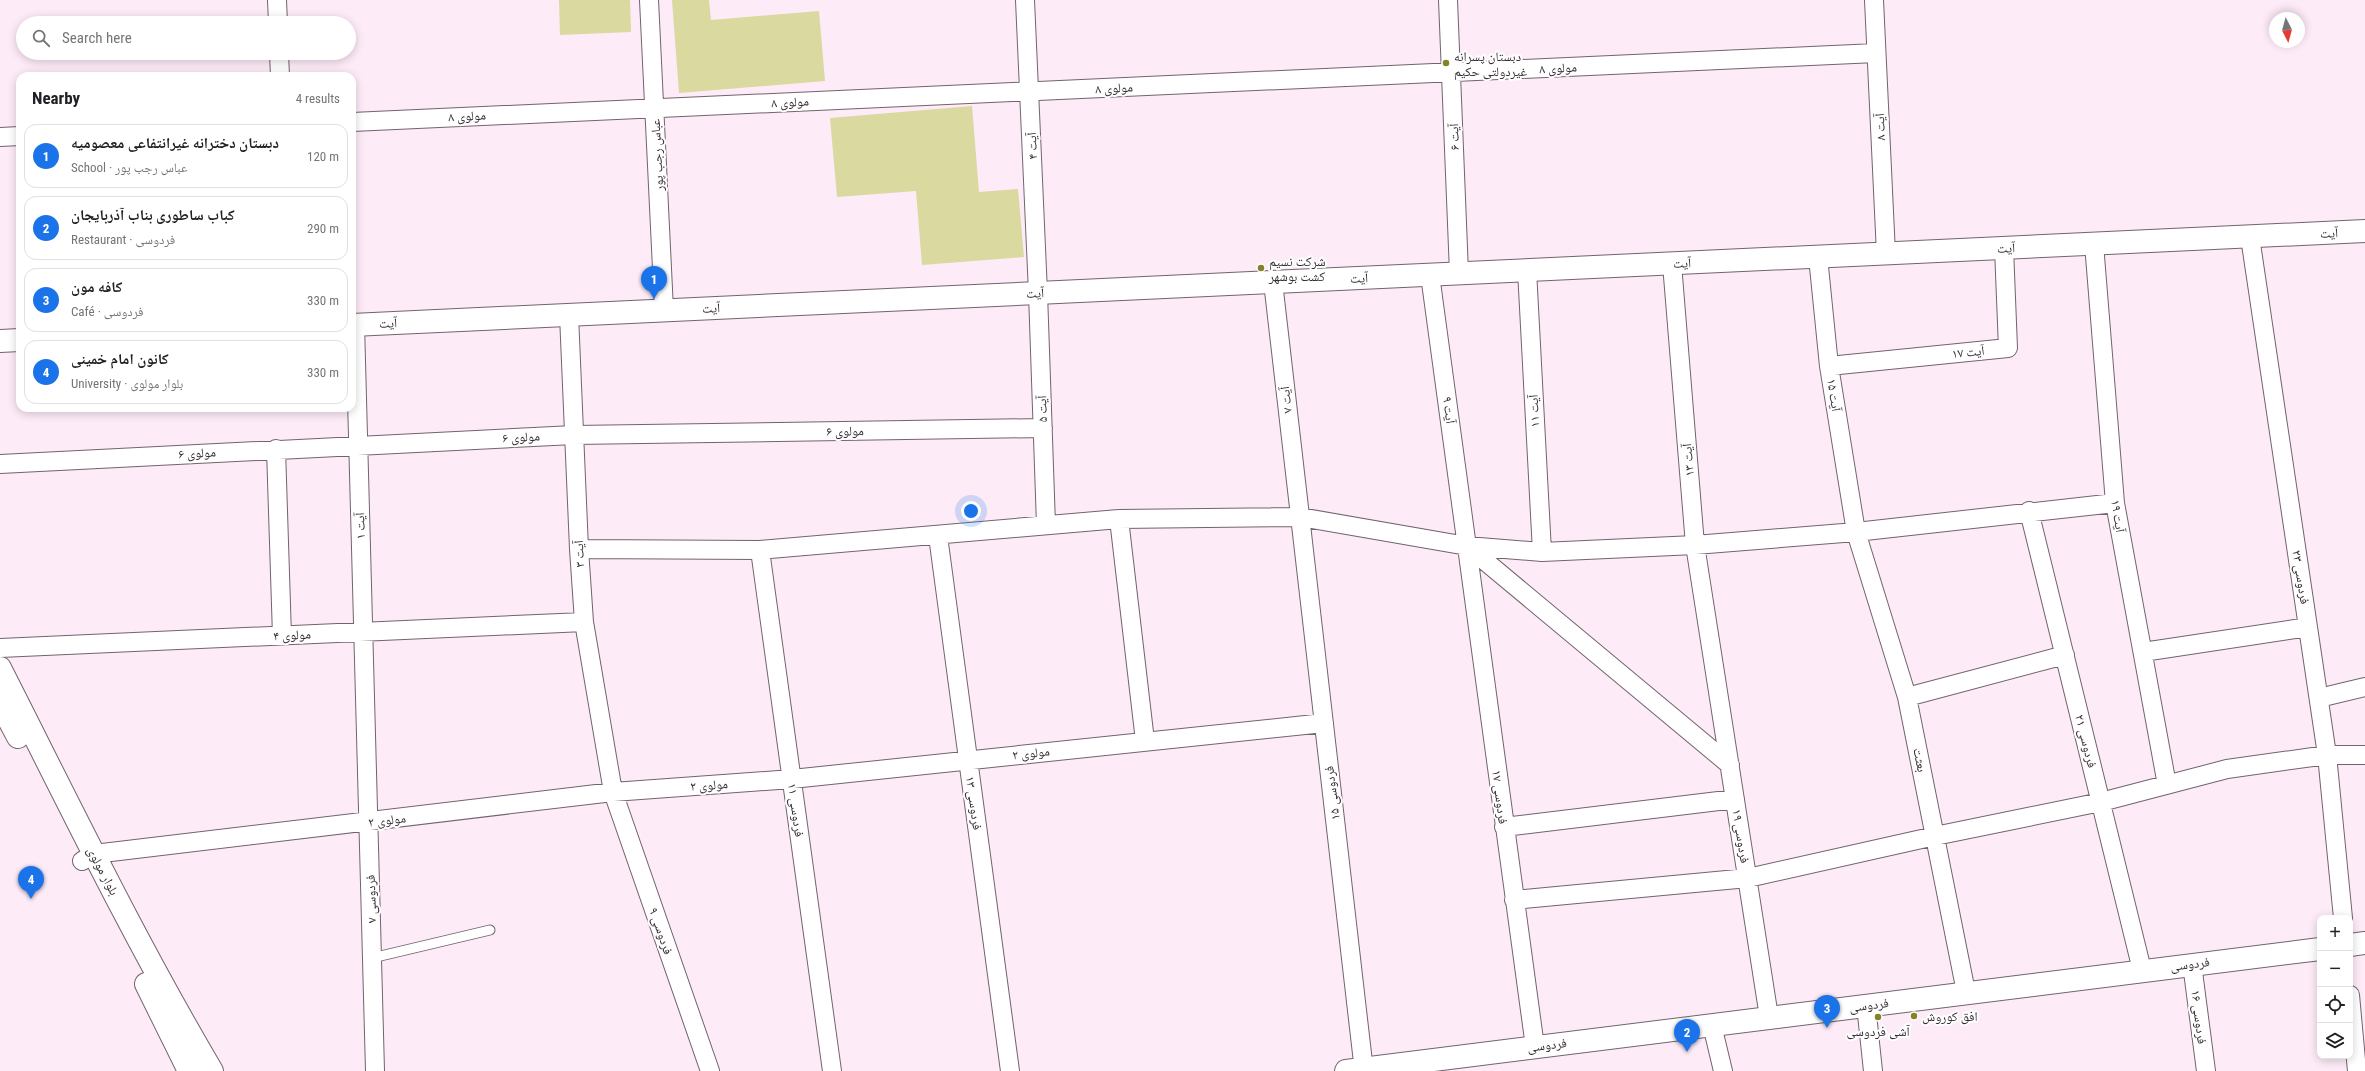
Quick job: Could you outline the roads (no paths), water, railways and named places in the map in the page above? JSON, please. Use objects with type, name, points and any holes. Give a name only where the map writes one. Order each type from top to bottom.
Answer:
[{"type":"street","points":[[276,0],[277,16]]},
{"type":"street","name":"عباس رجب پور","points":[[649,0],[664,310]]},
{"type":"street","name":"آیت ۴","points":[[1025,0],[1038,293]]},
{"type":"street","name":"آیت ۶","points":[[1448,0],[1459,273]]},
{"type":"street","name":"آیت ۸","points":[[1874,0],[1886,254]]},
{"type":"street","name":"مولوی ۸","points":[[356,122],[1876,53]]},
{"type":"street","points":[[279,60],[280,72]]},
{"type":"street","points":[[0,137],[16,136]]},
{"type":"street","name":"آیت","points":[[356,324],[2365,231]]},
{"type":"street","name":"فردوسی ۲۳","points":[[2250,237],[2327,755],[2343,915]]},
{"type":"street","name":"آیت ۱۹","points":[[2094,244],[2115,503],[2167,784]]},
{"type":"street","name":"آیت ۱۷","points":[[1829,366],[2008,348],[2004,248]]},
{"type":"street","name":"آیت ۱۵","points":[[1818,257],[1829,366],[1856,532]]},
{"type":"street","name":"آیت ۱۳","points":[[1672,264],[1695,546],[1712,655]]},
{"type":"street","name":"آیت ۱۱","points":[[1526,270],[1542,552]]},
{"type":"street","name":"آیت ۹","points":[[1430,275],[1467,546]]},
{"type":"street","name":"آیت ۷","points":[[1272,282],[1300,517]]},
{"type":"street","name":"آیت ۵","points":[[1038,293],[1046,525]]},
{"type":"street","name":"آیت ۳","points":[[569,314],[579,549],[584,622],[613,792]]},
{"type":"street","points":[[0,341],[16,340]]},
{"type":"street","name":"آیت ۱","points":[[356,396],[366,727]]},
{"type":"street","name":"مولوی ۶","points":[[0,464],[276,448],[574,435],[1043,428]]},
{"type":"street","points":[[276,448],[282,636]]},
{"type":"street","points":[[579,549],[760,550],[938,536],[1120,519],[1300,517],[1467,546],[1542,552],[1695,546],[1856,532],[2030,511],[2115,503]]},
{"type":"street","name":"فردوسی ۲۱","points":[[2030,511],[2142,970]]},
{"type":"street","name":"فردوسی ۱۵","points":[[1300,517],[1324,723],[1358,1070]]},
{"type":"street","points":[[1120,519],[1145,742]]},
{"type":"street","name":"بعثت","points":[[1856,532],[1907,697],[1966,992]]},
{"type":"street","name":"فردوسی ۱۳","points":[[938,536],[1010,1071]]},
{"type":"street","points":[[1467,546],[1730,765]]},
{"type":"street","name":"فردوسی ۱۷","points":[[1467,546],[1535,1047]]},
{"type":"street","name":"فردوسی ۱۱","points":[[760,550],[832,1071]]},
{"type":"street","name":"مولوی ۴","points":[[0,648],[584,622]]},
{"type":"street","points":[[2142,652],[2308,627]]},
{"type":"street","name":"فردوسی ۱۹","points":[[1712,655],[1769,1017]]},
{"type":"street","points":[[1907,697],[2065,655]]},
{"type":"street","name":"بلوار مولوی","points":[[0,668],[189,1071]]},
{"type":"street","points":[[2319,698],[2365,687]]},
{"type":"street","name":"بلوار مولوی","points":[[0,703],[212,1071]]},
{"type":"street","name":"مولوی ۲","points":[[88,858],[613,792],[792,779],[1324,723]]},
{"type":"street","name":"فردوسی ۷","points":[[366,727],[375,1071]]},
{"type":"street","points":[[1514,900],[1748,878],[1935,836],[2101,802],[2227,769],[2327,755],[2365,754]]},
{"type":"street","name":"فردوسی ۹","points":[[613,792],[710,1071]]},
{"type":"street","points":[[1504,827],[1735,799]]},
{"type":"street","points":[[2353,945],[2365,943]]},
{"type":"street","name":"فردوسی","points":[[1358,1070],[1966,992],[2317,949]]},
{"type":"street","name":"فردوسی ۱۶","points":[[2192,964],[2206,1071]]},
{"type":"street","points":[[1866,1005],[1873,1071]]},
{"type":"street","points":[[2353,1023],[2357,1071]]},
{"type":"street","points":[[1712,1025],[1723,1071]]},
{"type":"lane","points":[[372,958],[490,930]]},
{"type":"place","name":"دبستان پسرانه غیردولتی حکیم","points":[[1446,63]]},
{"type":"place","name":"شرکت نسیم کشت بوشهر","points":[[1261,268]]},
{"type":"place","name":"دبستان دخترانه غیرانتفاعی معصومیه","points":[[654,299]]},
{"type":"place","name":"کانون امام خمینی","points":[[31,899]]},
{"type":"place","name":"افق کوروش","points":[[1914,1016]]},
{"type":"place","name":"آشی فردوسی","points":[[1878,1017]]},
{"type":"place","name":"کافه مون","points":[[1827,1028]]},
{"type":"place","name":"کباب ساطوری بناب آذربایجان","points":[[1687,1052]]}]
